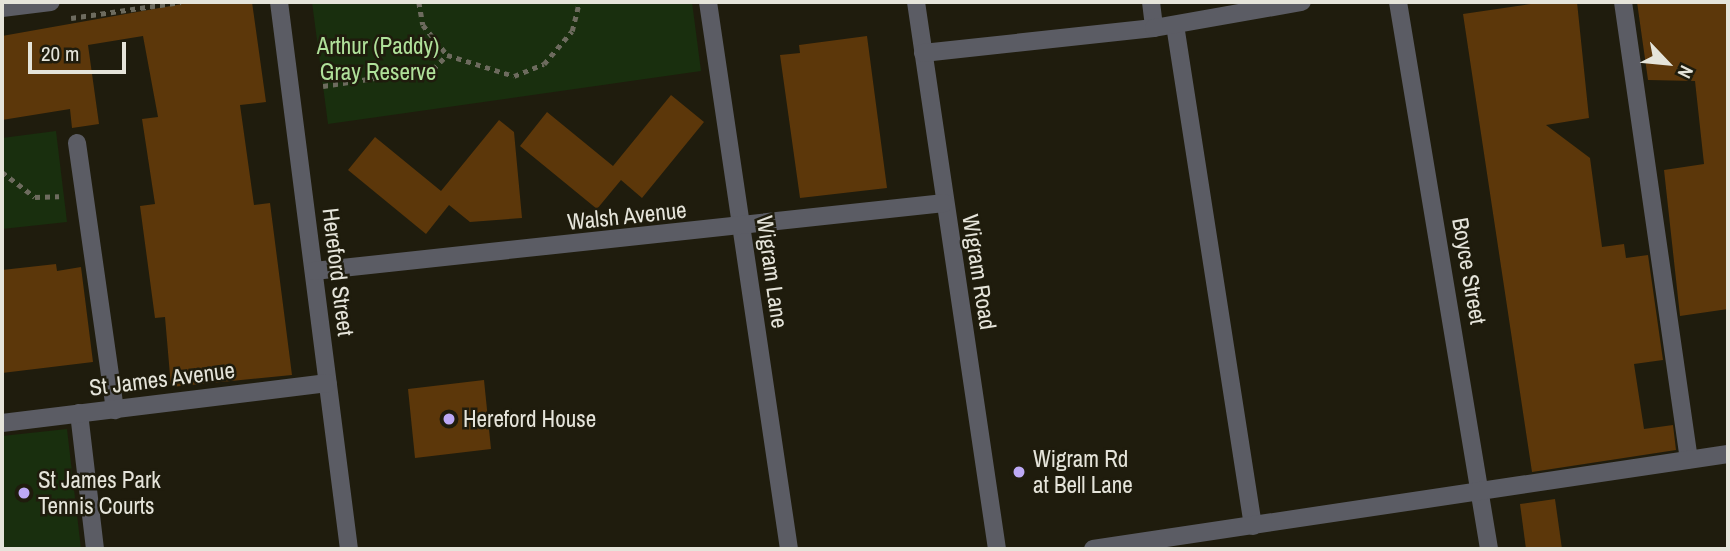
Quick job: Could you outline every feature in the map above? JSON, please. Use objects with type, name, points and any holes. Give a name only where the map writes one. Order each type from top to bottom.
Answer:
[{"type":"street","points":[[2,8],[51,2]]},
{"type":"street","name":"Hereford Street","points":[[279,2],[349,549]]},
{"type":"street","name":"Wigram Lane","points":[[708,2],[789,549]]},
{"type":"street","name":"Wigram Road","points":[[916,2],[997,549]]},
{"type":"street","points":[[1151,2],[1154,28]]},
{"type":"street","points":[[923,53],[1154,28],[1302,2]]},
{"type":"street","name":"Boyce Street","points":[[1398,2],[1481,488],[1489,549]]},
{"type":"street","points":[[1623,2],[1689,459]]},
{"type":"street","points":[[1175,25],[1253,526]]},
{"type":"street","points":[[77,143],[115,410]]},
{"type":"street","name":"Walsh Avenue","points":[[314,271],[741,229],[944,203]]},
{"type":"street","name":"St James Avenue","points":[[2,423],[328,383]]},
{"type":"street","points":[[79,414],[95,549]]},
{"type":"street","points":[[1093,549],[1253,526],[1481,488],[1728,454]]},
{"type":"path","points":[[57,20],[181,2]]},
{"type":"path","points":[[419,2],[423,25],[447,55],[514,76],[544,64],[572,31],[579,2]]},
{"type":"path","points":[[323,86],[433,69],[447,55]]},
{"type":"path","points":[[2,173],[35,197],[84,194]]},
{"type":"green space","name":"Arthur (Paddy) Gray Reserve","points":[[312,2],[692,2],[701,71],[328,124]]},
{"type":"green space","points":[[56,131],[67,222],[2,229],[2,138]]},
{"type":"green space","name":"St James Park Tennis Courts","points":[[67,429],[81,549],[2,549],[2,436]]},
{"type":"building","points":[[193,2],[252,2],[266,102],[240,105],[254,205],[270,203],[292,375],[171,387],[165,317],[155,318],[140,206],[155,204],[142,119],[158,117],[143,36],[88,45],[99,124],[72,128],[70,109],[2,120],[2,36]]},
{"type":"building","points":[[1544,2],[1577,2],[1589,118],[1546,125],[1590,158],[1602,247],[1624,244],[1626,258],[1648,255],[1663,360],[1634,364],[1644,429],[1673,425],[1676,450],[1532,472],[1463,14]]},
{"type":"building","points":[[1637,2],[1728,2],[1728,309],[1680,316],[1664,170],[1704,164],[1695,81],[1648,80]]},
{"type":"building","points":[[867,36],[887,188],[800,198],[780,55],[800,53],[799,45]]},
{"type":"building","points":[[671,95],[704,122],[642,198],[621,180],[597,209],[520,146],[547,112],[613,166]]},
{"type":"building","points":[[499,120],[514,132],[522,218],[470,222],[449,205],[426,234],[348,170],[375,137],[441,191]]},
{"type":"building","points":[[56,264],[57,271],[81,267],[93,362],[2,373],[2,270]]},
{"type":"building","name":"Hereford House","points":[[484,380],[491,449],[415,458],[408,389]]},
{"type":"building","points":[[1555,499],[1562,549],[1526,549],[1520,504]]},
{"type":"place","name":"Hereford House","points":[[449,419]]},
{"type":"place","name":"Wigram Rd at Bell Lane","points":[[1019,472]]},
{"type":"place","name":"St James Park Tennis Courts","points":[[24,493]]}]
